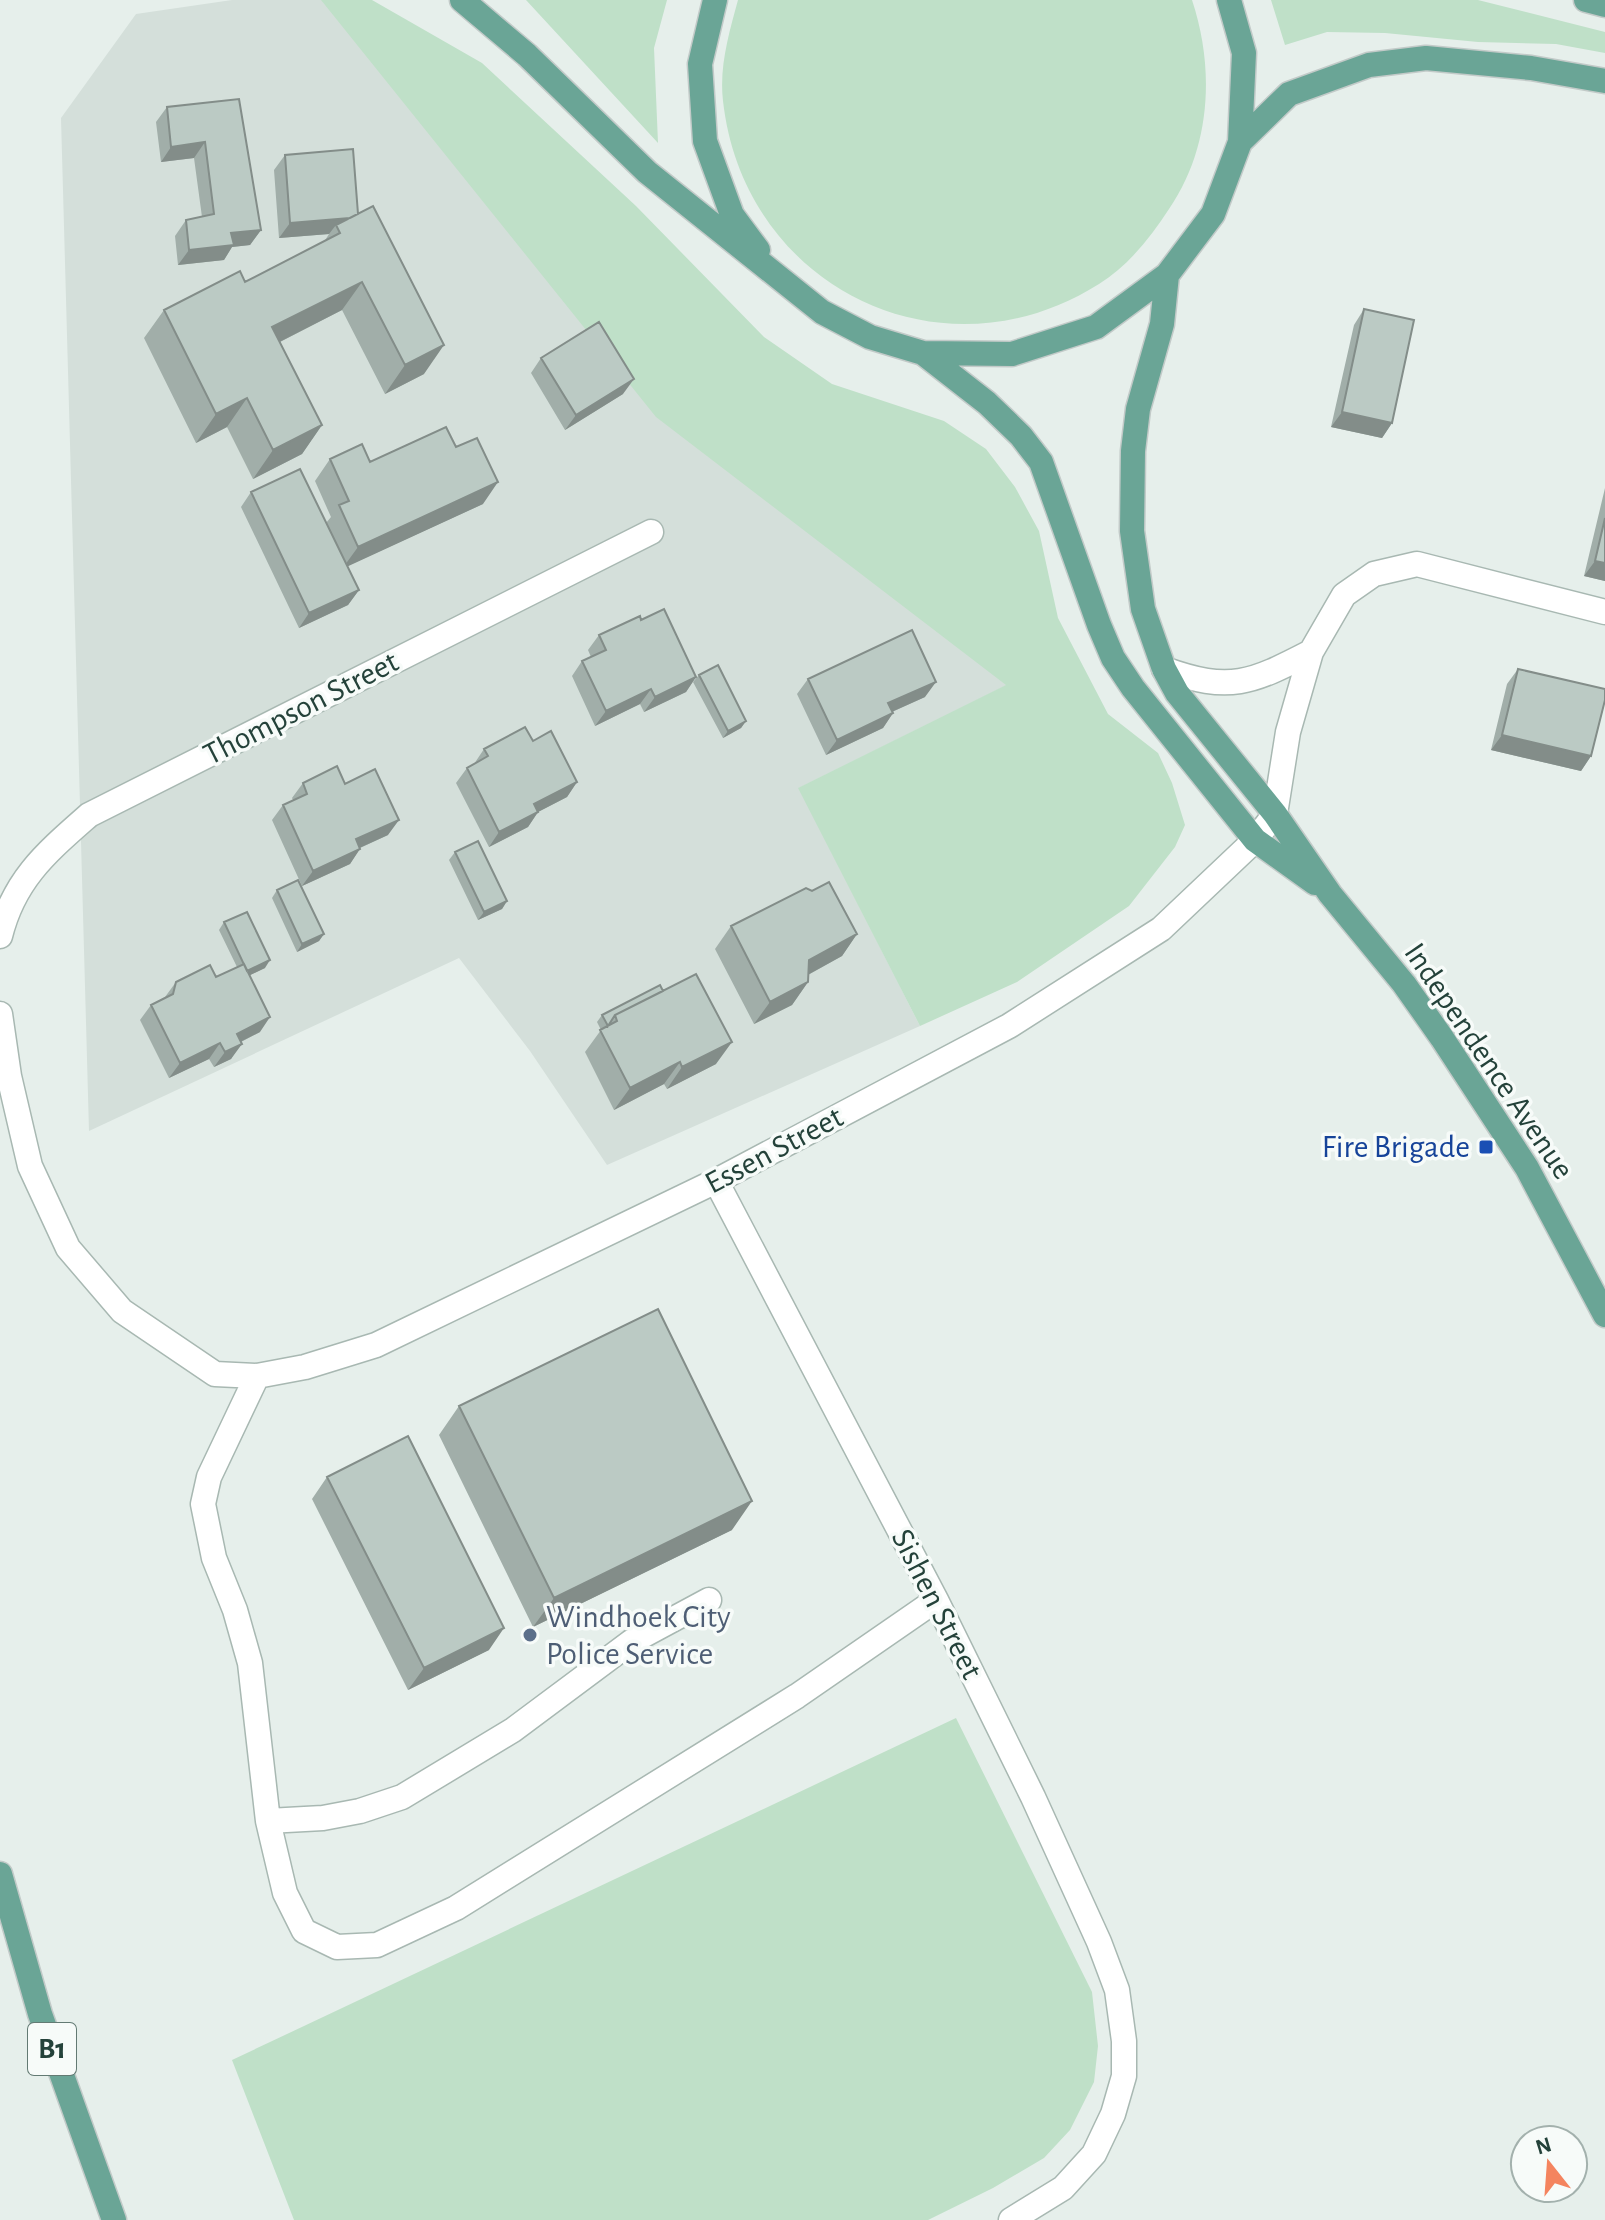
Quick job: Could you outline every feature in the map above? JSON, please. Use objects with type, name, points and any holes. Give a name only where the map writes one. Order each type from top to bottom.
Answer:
[{"type":"main road","name":"Independence Avenue","points":[[462,0],[527,55],[647,172],[822,312],[870,337],[923,353],[1012,354],[1096,327],[1167,275],[1213,214],[1240,142],[1244,53],[1229,0]]},
{"type":"main road","name":"Independence Avenue","points":[[715,0],[700,64],[705,141],[732,215],[779,277]]},
{"type":"main road","points":[[1586,0],[1605,5]]},
{"type":"main road","points":[[1240,142],[1289,94],[1369,65],[1426,58],[1531,68],[1605,81]]},
{"type":"main road","name":"Independence Avenue","points":[[1167,275],[1162,324],[1138,409],[1133,451],[1132,531],[1143,609],[1164,669],[1177,693],[1275,814],[1330,894],[1404,984],[1491,1110],[1527,1168],[1605,1315]]},
{"type":"main road","name":"Independence Avenue","points":[[923,353],[987,403],[1021,436],[1041,462],[1113,658],[1158,720],[1255,840],[1330,894]]},
{"type":"main road","name":"B1","points":[[0,1874],[40,2014],[114,2220]]},
{"type":"street","name":"Thompson Street","points":[[0,936],[7,909],[42,856],[89,815],[651,532]]},
{"type":"street","points":[[1275,814],[1288,732],[1311,652],[1344,595],[1374,574],[1417,564],[1605,612]]},
{"type":"street","points":[[1164,669],[1197,681],[1219,684],[1242,682],[1269,674],[1311,652]]},
{"type":"street","name":"Essen Street","points":[[0,1014],[9,1076],[30,1166],[68,1248],[122,1311],[215,1374],[257,1376],[305,1367],[376,1345],[716,1181],[1021,1018],[1161,929],[1255,840],[1275,814]]},
{"type":"street","name":"Sishen Street","points":[[716,1181],[936,1600],[1033,1797],[1099,1942],[1117,1990],[1124,2041],[1124,2076],[1113,2114],[1094,2154],[1063,2188],[1011,2220]]},
{"type":"street","points":[[257,1376],[209,1477],[203,1504],[214,1558],[235,1610],[250,1663],[268,1821],[285,1893],[304,1931],[337,1947],[377,1945],[470,1900],[797,1696],[936,1600]]},
{"type":"street","points":[[268,1821],[323,1818],[360,1811],[402,1797],[513,1730],[631,1642],[709,1600]]},
{"type":"shaded area","points":[[232,0],[322,0],[1007,685],[799,788],[920,1026],[607,1165],[530,1051],[459,958],[89,1131],[61,118],[136,14]]},
{"type":"green space","points":[[321,0],[372,0],[482,63],[636,206],[764,337],[832,384],[944,421],[986,449],[1015,487],[1039,531],[1058,618],[1108,714],[1158,753],[1172,783],[1185,825],[1175,847],[1129,906],[1017,982],[920,1026],[798,788],[1006,685],[656,417]]},
{"type":"green space","points":[[526,0],[667,0],[654,48],[658,143]]},
{"type":"green space","points":[[738,0],[1192,0],[1204,53],[1206,80],[1205,108],[1194,160],[1169,209],[1129,260],[1099,284],[1038,312],[977,324],[916,319],[860,300],[810,267],[768,222],[739,166],[722,88],[726,50]]},
{"type":"green space","points":[[1271,0],[1478,0],[1605,32],[1605,53],[1556,44],[1478,42],[1385,33],[1327,32],[1285,45]]},
{"type":"green space","points":[[956,1718],[1092,1992],[1098,2046],[1094,2082],[1070,2130],[1044,2158],[993,2188],[928,2220],[294,2220],[232,2060]]},
{"type":"building","points":[[239,99],[261,230],[231,233],[234,245],[189,250],[186,220],[214,214],[205,142],[171,147],[167,107]]},
{"type":"building","points":[[353,149],[358,214],[350,218],[290,223],[285,155]]},
{"type":"building","points":[[373,206],[444,345],[405,365],[362,282],[272,327],[322,425],[273,450],[247,398],[216,414],[164,310],[240,271],[245,282],[340,233],[336,225]]},
{"type":"building","points":[[1364,309],[1414,320],[1392,423],[1342,412]]},
{"type":"building","points":[[599,322],[634,379],[576,415],[541,358]]},
{"type":"building","points":[[446,427],[456,447],[477,438],[498,482],[358,547],[339,505],[349,501],[330,459],[362,444],[370,462]]},
{"type":"building","points":[[300,469],[359,590],[309,613],[251,492]]},
{"type":"building","points":[[1605,518],[1605,563],[1595,561]]},
{"type":"building","points":[[664,609],[696,677],[655,697],[651,689],[606,711],[582,661],[606,650],[599,635],[640,616],[641,620]]},
{"type":"building","points":[[912,630],[936,682],[888,703],[893,713],[837,740],[808,679]]},
{"type":"building","points":[[718,665],[746,721],[728,731],[699,675]]},
{"type":"building","points":[[1518,669],[1605,689],[1591,756],[1502,735]]},
{"type":"building","points":[[525,727],[533,741],[551,731],[577,782],[534,804],[538,812],[499,832],[467,768],[488,756],[484,749]]},
{"type":"building","points":[[337,766],[345,784],[375,769],[399,820],[356,839],[360,849],[313,871],[283,805],[307,794],[303,783]]},
{"type":"building","points":[[478,841],[507,901],[484,912],[455,852]]},
{"type":"building","points":[[298,880],[324,934],[302,944],[277,890]]},
{"type":"building","points":[[829,882],[857,934],[809,960],[808,982],[770,1002],[731,926],[806,888],[812,891]]},
{"type":"building","points":[[247,912],[270,960],[247,971],[224,922]]},
{"type":"building","points":[[244,964],[270,1017],[237,1034],[242,1044],[225,1052],[220,1043],[180,1063],[151,1005],[173,994],[176,982],[210,965],[216,977]]},
{"type":"building","points":[[696,974],[732,1042],[682,1067],[680,1062],[630,1088],[600,1030],[617,1021],[615,1015]]},
{"type":"building","points":[[660,985],[663,991],[615,1015],[608,1026],[602,1015]]},
{"type":"building","points":[[658,1309],[752,1501],[554,1598],[459,1406]]},
{"type":"building","points":[[408,1436],[504,1628],[424,1668],[327,1477]]},
{"type":"place","name":"Fire Brigade","points":[[1486,1147]]},
{"type":"place","name":"Windhoek City Police Service","points":[[530,1635]]}]
